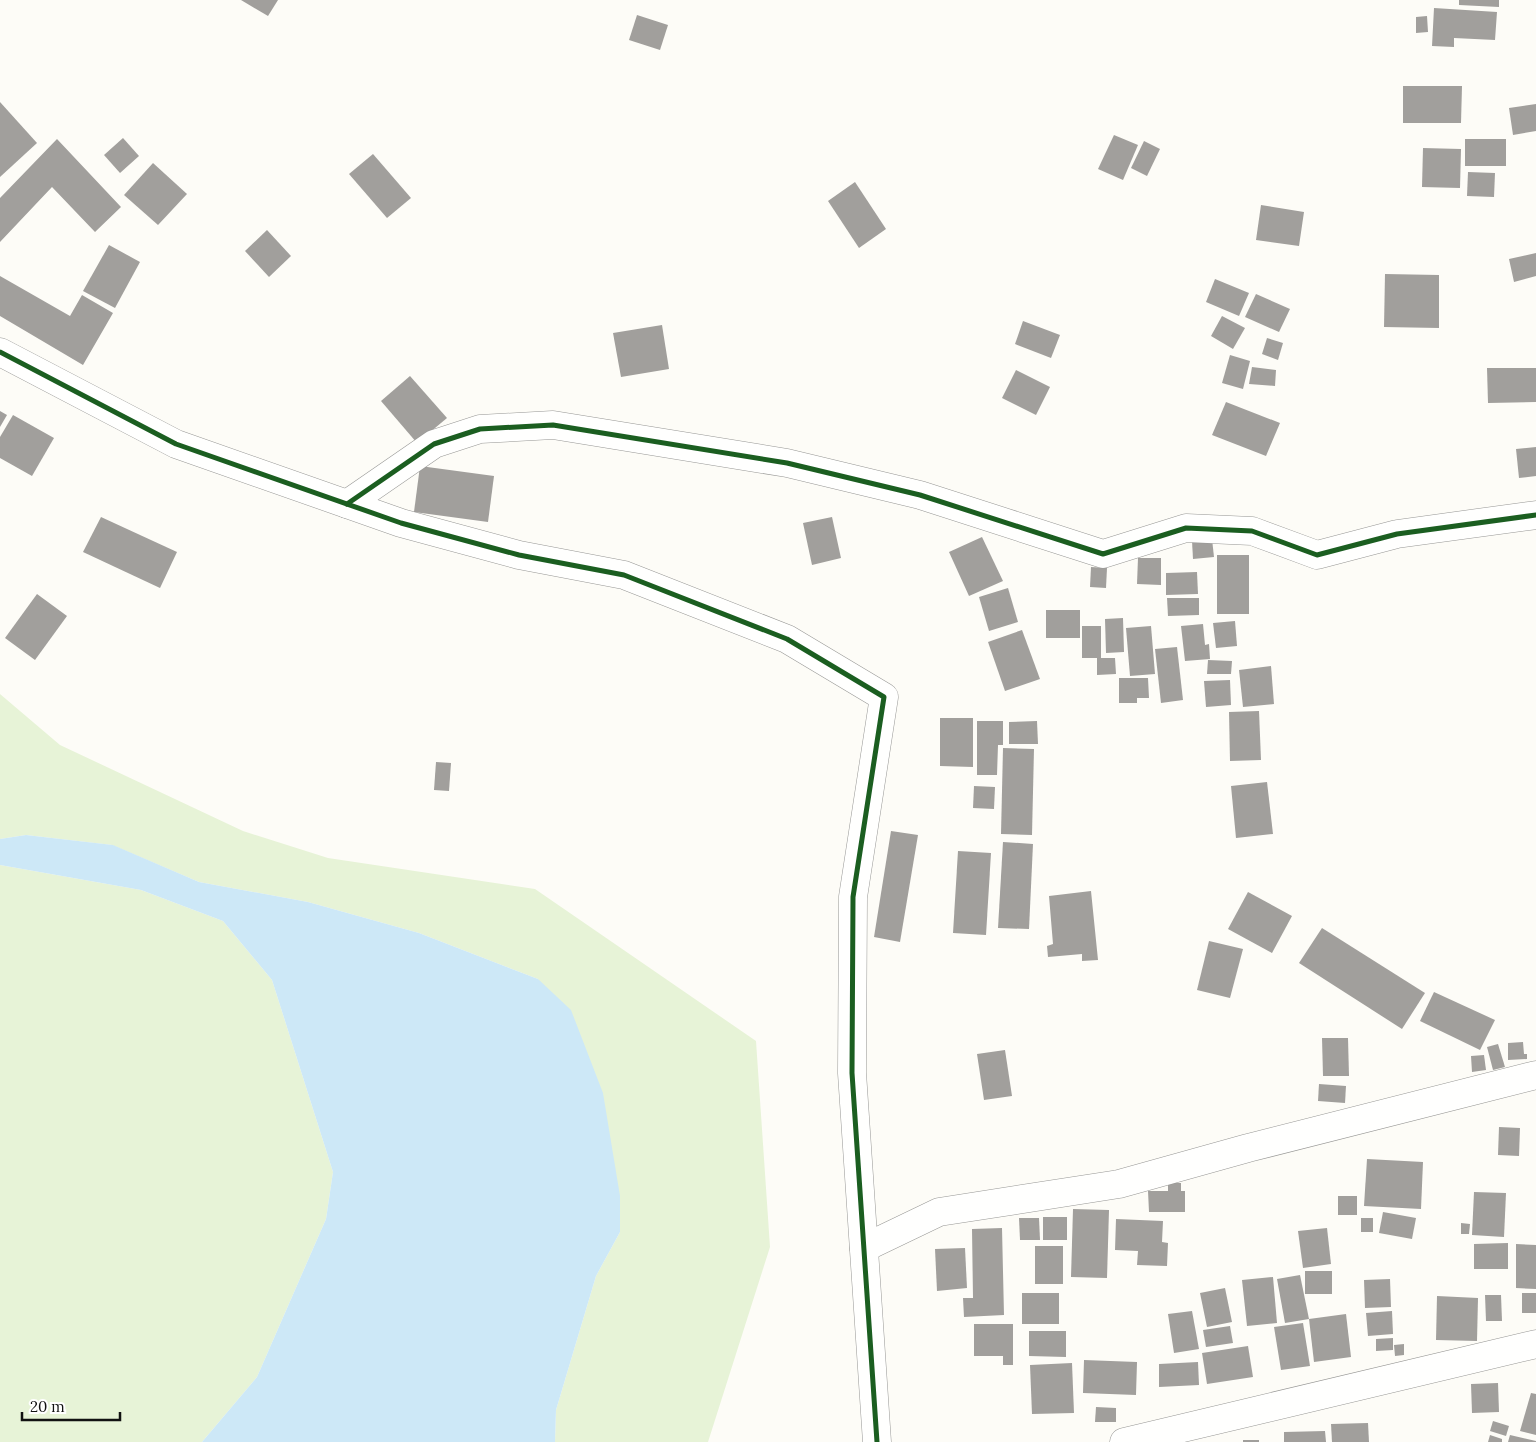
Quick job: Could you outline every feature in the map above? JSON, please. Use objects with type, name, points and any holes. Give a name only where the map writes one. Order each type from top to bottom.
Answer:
[{"type":"street","points":[[0,352],[176,444],[401,523],[519,555],[624,575],[787,639],[884,697],[853,897],[852,1073],[864,1248],[882,1440]]},
{"type":"street","points":[[346,504],[434,444],[480,429],[553,426],[787,463],[920,495],[1103,554],[1186,528],[1252,531],[1316,554],[1397,534],[1536,515]]},
{"type":"street","points":[[864,1248],[939,1212],[1119,1184],[1248,1148],[1536,1075]]},
{"type":"street","points":[[1124,1442],[1536,1344]]},
{"type":"green space","points":[[0,694],[60,745],[243,831],[328,858],[535,889],[756,1041],[770,1247],[708,1442],[555,1442],[556,1410],[596,1276],[620,1232],[538,979],[419,933],[308,902],[199,882],[112,845],[26,835],[0,839]]},
{"type":"green space","points":[[0,865],[141,890],[223,921],[272,980],[333,1172],[326,1219],[257,1377],[202,1442],[0,1442]]},
{"type":"water","points":[[26,835],[113,845],[199,882],[308,902],[419,933],[538,979],[571,1010],[603,1093],[620,1196],[620,1232],[596,1276],[556,1410],[555,1442],[202,1442],[257,1377],[326,1219],[333,1172],[272,980],[223,921],[141,890],[0,865],[0,839]]},
{"type":"building","points":[[241,0],[278,0],[268,16]]},
{"type":"building","points":[[1459,0],[1499,0],[1499,7],[1459,5]]},
{"type":"building","points":[[1434,8],[1497,12],[1495,40],[1454,38],[1454,47],[1432,46]]},
{"type":"building","points":[[637,15],[668,25],[660,50],[629,40]]},
{"type":"building","points":[[1427,16],[1428,32],[1416,33],[1416,17]]},
{"type":"building","points":[[1403,86],[1462,86],[1461,123],[1403,123]]},
{"type":"building","points":[[0,102],[37,143],[0,177]]},
{"type":"building","points":[[1536,104],[1536,131],[1513,135],[1509,108]]},
{"type":"building","points":[[1114,135],[1138,145],[1123,180],[1098,169]]},
{"type":"building","points":[[123,138],[139,156],[120,173],[104,155]]},
{"type":"building","points":[[57,139],[121,207],[95,232],[52,187],[0,242],[0,198]]},
{"type":"building","points":[[1465,139],[1506,139],[1506,166],[1465,166]]},
{"type":"building","points":[[1144,141],[1160,149],[1147,176],[1131,168]]},
{"type":"building","points":[[1423,148],[1461,149],[1460,188],[1422,187]]},
{"type":"building","points":[[373,154],[411,198],[387,218],[349,174]]},
{"type":"building","points":[[153,163],[187,194],[158,225],[124,195]]},
{"type":"building","points":[[1468,172],[1495,173],[1494,197],[1467,196]]},
{"type":"building","points":[[855,182],[886,229],[859,248],[828,201]]},
{"type":"building","points":[[1261,205],[1304,212],[1299,246],[1256,240]]},
{"type":"building","points":[[267,230],[291,256],[269,277],[245,251]]},
{"type":"building","points":[[109,245],[140,262],[115,308],[83,291]]},
{"type":"building","points":[[1536,253],[1536,276],[1514,282],[1509,259]]},
{"type":"building","points":[[1385,274],[1439,275],[1439,328],[1384,327]]},
{"type":"building","points":[[0,276],[70,316],[82,295],[113,313],[83,365],[0,316]]},
{"type":"building","points":[[1215,279],[1249,293],[1239,316],[1206,302]]},
{"type":"building","points":[[1256,294],[1290,309],[1279,332],[1245,317]]},
{"type":"building","points":[[1222,316],[1245,328],[1233,349],[1211,336]]},
{"type":"building","points":[[1023,321],[1060,335],[1051,358],[1015,344]]},
{"type":"building","points":[[662,325],[669,369],[621,377],[613,333]]},
{"type":"building","points":[[1267,338],[1283,343],[1278,360],[1262,354]]},
{"type":"building","points":[[1230,355],[1250,361],[1243,389],[1222,383]]},
{"type":"building","points":[[1252,367],[1276,370],[1275,386],[1249,384]]},
{"type":"building","points":[[1487,368],[1536,368],[1536,402],[1488,403]]},
{"type":"building","points":[[1016,370],[1050,387],[1036,415],[1002,398]]},
{"type":"building","points":[[410,376],[447,418],[417,443],[381,401]]},
{"type":"building","points":[[1226,402],[1280,423],[1266,456],[1212,435]]},
{"type":"building","points":[[0,411],[7,415],[0,427]]},
{"type":"building","points":[[13,415],[54,438],[32,476],[0,458],[0,437]]},
{"type":"building","points":[[1536,447],[1536,476],[1519,478],[1516,449]]},
{"type":"building","points":[[420,466],[494,476],[488,522],[414,512]]},
{"type":"building","points":[[101,517],[177,552],[160,588],[83,552]]},
{"type":"building","points":[[832,517],[841,558],[812,565],[803,523]]},
{"type":"building","points":[[982,537],[1003,581],[969,596],[949,552]]},
{"type":"building","points":[[1212,539],[1214,557],[1193,559],[1192,541]]},
{"type":"building","points":[[1217,555],[1249,555],[1249,614],[1217,614]]},
{"type":"building","points":[[1138,558],[1161,558],[1161,585],[1137,584]]},
{"type":"building","points":[[1091,567],[1107,568],[1106,588],[1090,587]]},
{"type":"building","points":[[1197,572],[1198,594],[1166,595],[1166,573]]},
{"type":"building","points":[[1008,588],[1018,622],[989,631],[979,597]]},
{"type":"building","points":[[37,594],[67,616],[35,660],[5,638]]},
{"type":"building","points":[[1167,598],[1199,598],[1199,615],[1168,616]]},
{"type":"building","points":[[1046,610],[1080,610],[1080,638],[1046,638]]},
{"type":"building","points":[[1123,618],[1124,652],[1106,653],[1105,619]]},
{"type":"building","points":[[1235,621],[1237,646],[1216,648],[1213,623]]},
{"type":"building","points":[[1203,624],[1205,645],[1209,644],[1210,659],[1185,661],[1181,626]]},
{"type":"building","points":[[1082,626],[1101,626],[1101,658],[1115,658],[1116,674],[1097,675],[1097,658],[1082,658]]},
{"type":"building","points":[[1151,626],[1155,674],[1130,676],[1126,628]]},
{"type":"building","points":[[1022,630],[1040,679],[1005,691],[988,642]]},
{"type":"building","points":[[1177,647],[1183,700],[1161,703],[1155,649]]},
{"type":"building","points":[[1208,660],[1232,661],[1231,674],[1207,674]]},
{"type":"building","points":[[1271,666],[1274,704],[1243,707],[1239,670]]},
{"type":"building","points":[[1119,678],[1148,678],[1149,698],[1137,698],[1137,703],[1119,703]]},
{"type":"building","points":[[1230,680],[1231,705],[1206,707],[1204,681]]},
{"type":"building","points":[[1259,711],[1261,760],[1230,761],[1229,712]]},
{"type":"building","points":[[940,718],[973,718],[973,767],[940,766]]},
{"type":"building","points":[[977,721],[1003,721],[1003,745],[998,745],[997,775],[977,775]]},
{"type":"building","points":[[1037,721],[1038,744],[1009,744],[1009,722]]},
{"type":"building","points":[[1003,748],[1034,749],[1032,835],[1001,834]]},
{"type":"building","points":[[436,762],[451,763],[449,791],[434,790]]},
{"type":"building","points":[[1267,782],[1273,834],[1236,838],[1231,786]]},
{"type":"building","points":[[974,786],[995,787],[994,809],[973,808]]},
{"type":"building","points":[[891,831],[918,835],[900,942],[874,937]]},
{"type":"building","points":[[1003,842],[1033,844],[1029,929],[998,928]]},
{"type":"building","points":[[958,851],[991,853],[986,935],[953,933]]},
{"type":"building","points":[[1091,891],[1098,960],[1082,961],[1082,954],[1048,957],[1047,946],[1053,944],[1049,896]]},
{"type":"building","points":[[1248,892],[1292,916],[1272,953],[1228,929]]},
{"type":"building","points":[[1322,928],[1425,993],[1402,1029],[1299,963]]},
{"type":"building","points":[[1209,941],[1243,949],[1230,998],[1197,990]]},
{"type":"building","points":[[1434,992],[1495,1020],[1480,1050],[1420,1021]]},
{"type":"building","points":[[1322,1038],[1348,1038],[1349,1076],[1323,1076]]},
{"type":"building","points":[[1523,1042],[1524,1054],[1527,1054],[1527,1059],[1508,1060],[1508,1043]]},
{"type":"building","points":[[1498,1044],[1505,1067],[1493,1070],[1487,1047]]},
{"type":"building","points":[[1005,1050],[1012,1096],[984,1100],[977,1054]]},
{"type":"building","points":[[1484,1055],[1486,1070],[1472,1072],[1471,1056]]},
{"type":"building","points":[[1319,1084],[1346,1086],[1345,1103],[1318,1101]]},
{"type":"building","points":[[1499,1127],[1520,1128],[1519,1156],[1498,1155]]},
{"type":"building","points":[[1367,1159],[1423,1162],[1421,1209],[1364,1206]]},
{"type":"building","points":[[1168,1183],[1181,1183],[1181,1191],[1185,1191],[1185,1212],[1149,1212],[1148,1191],[1168,1191]]},
{"type":"building","points":[[1474,1192],[1506,1193],[1504,1237],[1472,1235]]},
{"type":"building","points":[[1338,1196],[1357,1196],[1357,1215],[1338,1215]]},
{"type":"building","points":[[1073,1209],[1109,1210],[1107,1278],[1071,1277]]},
{"type":"building","points":[[1383,1212],[1416,1218],[1412,1239],[1379,1233]]},
{"type":"building","points":[[1043,1217],[1067,1217],[1067,1240],[1043,1240]]},
{"type":"building","points":[[1019,1218],[1039,1218],[1040,1240],[1020,1240]]},
{"type":"building","points":[[1361,1218],[1373,1218],[1373,1232],[1361,1232]]},
{"type":"building","points":[[1116,1219],[1163,1221],[1162,1242],[1168,1243],[1167,1266],[1137,1265],[1138,1251],[1115,1250]]},
{"type":"building","points":[[1461,1223],[1470,1224],[1469,1234],[1461,1234]]},
{"type":"building","points":[[1002,1228],[1004,1315],[964,1317],[963,1298],[973,1298],[972,1229]]},
{"type":"building","points":[[1327,1228],[1331,1264],[1303,1268],[1298,1231]]},
{"type":"building","points":[[1508,1243],[1508,1269],[1474,1269],[1474,1244]]},
{"type":"building","points":[[1516,1244],[1536,1245],[1536,1289],[1516,1288]]},
{"type":"building","points":[[1035,1246],[1063,1246],[1063,1284],[1035,1284]]},
{"type":"building","points":[[965,1248],[967,1288],[937,1291],[935,1249]]},
{"type":"building","points":[[1305,1271],[1332,1271],[1332,1294],[1305,1294]]},
{"type":"building","points":[[1300,1275],[1309,1319],[1285,1323],[1277,1279]]},
{"type":"building","points":[[1273,1277],[1277,1323],[1247,1326],[1242,1280]]},
{"type":"building","points":[[1390,1279],[1391,1307],[1365,1308],[1364,1280]]},
{"type":"building","points":[[1225,1288],[1232,1322],[1207,1327],[1200,1293]]},
{"type":"building","points":[[1022,1293],[1059,1293],[1059,1324],[1022,1324]]},
{"type":"building","points":[[1522,1293],[1536,1293],[1536,1313],[1522,1313]]},
{"type":"building","points":[[1485,1295],[1501,1295],[1502,1321],[1486,1321]]},
{"type":"building","points":[[1437,1296],[1478,1298],[1477,1341],[1436,1340]]},
{"type":"building","points":[[1192,1311],[1199,1349],[1174,1353],[1168,1314]]},
{"type":"building","points":[[1392,1311],[1393,1334],[1368,1336],[1366,1313]]},
{"type":"building","points":[[1346,1314],[1351,1357],[1314,1362],[1309,1319]]},
{"type":"building","points":[[1303,1323],[1310,1366],[1281,1370],[1274,1327]]},
{"type":"building","points":[[974,1324],[1013,1324],[1013,1365],[1003,1365],[1003,1356],[974,1356]]},
{"type":"building","points":[[1230,1326],[1233,1343],[1206,1347],[1203,1330]]},
{"type":"building","points":[[1029,1331],[1066,1331],[1066,1357],[1029,1356]]},
{"type":"building","points":[[1393,1338],[1393,1350],[1376,1351],[1376,1339]]},
{"type":"building","points":[[1404,1344],[1404,1355],[1395,1356],[1394,1345]]},
{"type":"building","points":[[1248,1346],[1253,1377],[1207,1384],[1202,1353]]},
{"type":"building","points":[[1084,1360],[1137,1362],[1136,1395],[1083,1393]]},
{"type":"building","points":[[1198,1362],[1199,1385],[1159,1387],[1159,1364]]},
{"type":"building","points":[[1072,1363],[1074,1413],[1032,1414],[1030,1365]]},
{"type":"building","points":[[1498,1383],[1499,1412],[1472,1413],[1471,1384]]},
{"type":"building","points":[[1531,1393],[1536,1394],[1536,1435],[1520,1431]]},
{"type":"building","points":[[1096,1407],[1116,1408],[1116,1422],[1095,1422]]},
{"type":"building","points":[[1493,1421],[1509,1426],[1506,1436],[1490,1431]]},
{"type":"building","points":[[1368,1423],[1369,1442],[1332,1442],[1331,1424]]},
{"type":"building","points":[[1325,1431],[1326,1442],[1284,1442],[1284,1432]]},
{"type":"building","points":[[1490,1435],[1502,1439],[1502,1442],[1488,1442]]},
{"type":"building","points":[[1510,1435],[1536,1441],[1536,1442],[1508,1442]]},
{"type":"building","points":[[1243,1440],[1259,1440],[1259,1442],[1243,1442]]},
{"type":"cycle path","points":[[0,352],[176,444],[401,523],[519,555],[624,575],[787,639],[884,697],[853,897],[852,1073],[877,1442]]},
{"type":"cycle path","points":[[347,504],[434,444],[480,429],[553,425],[787,463],[920,495],[1103,554],[1186,528],[1252,531],[1317,555],[1397,534],[1536,515]]}]
